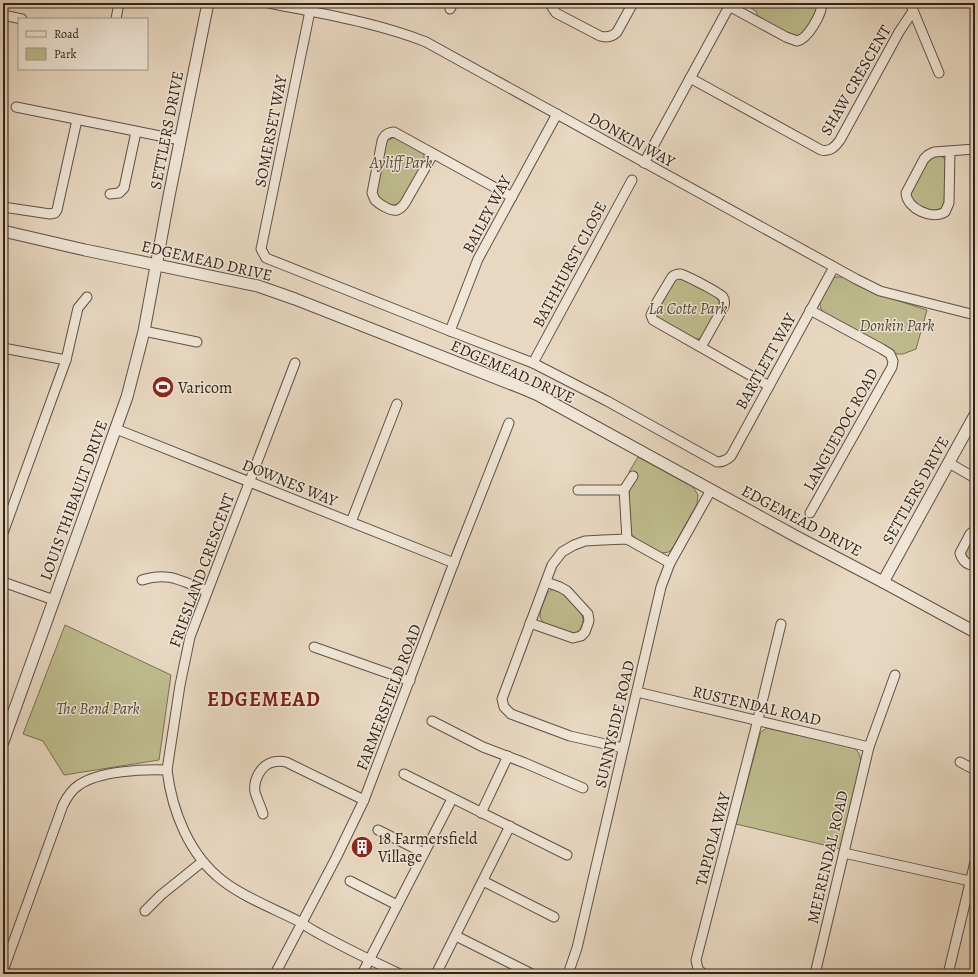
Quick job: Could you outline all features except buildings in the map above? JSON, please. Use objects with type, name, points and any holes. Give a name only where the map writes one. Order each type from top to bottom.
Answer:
[{"type":"street","points":[[116,18],[119,3]]},
{"type":"street","name":"SETTLERS DRIVE","points":[[156,264],[208,3]]},
{"type":"street","name":"DONKIN WAY","points":[[269,3],[356,21],[402,33],[426,42],[644,163],[880,291],[975,315]]},
{"type":"street","points":[[551,3],[556,13],[600,36],[607,38],[617,32],[633,3]]},
{"type":"street","points":[[644,163],[730,4],[786,37],[797,41],[805,38],[808,34],[821,11],[822,3]]},
{"type":"street","name":"SHAW CRESCENT","points":[[690,78],[821,150],[828,150],[835,146],[840,140],[911,7]]},
{"type":"street","name":"SHAW CRESCENT","points":[[911,7],[939,73]]},
{"type":"street","name":"SOMERSET WAY","points":[[264,256],[261,249],[310,11]]},
{"type":"street","points":[[3,15],[18,18]]},
{"type":"street","points":[[16,107],[180,140]]},
{"type":"street","name":"BAILEY WAY","points":[[450,331],[478,260],[557,114]]},
{"type":"street","points":[[3,207],[50,214],[58,210],[77,120]]},
{"type":"street","points":[[110,194],[118,193],[124,188],[136,132]]},
{"type":"street","points":[[433,154],[405,204],[398,210],[393,210],[375,200],[372,193],[379,152],[382,141],[390,132],[398,134],[512,197]]},
{"type":"street","points":[[950,151],[949,203],[947,209],[942,214],[931,215],[911,204],[906,193],[925,157],[934,152],[975,149]]},
{"type":"street","name":"BATHHURST CLOSE","points":[[533,363],[632,180]]},
{"type":"street","name":"EDGEMEAD DRIVE","points":[[3,231],[85,250],[258,286],[308,304],[499,379],[538,396],[975,632]]},
{"type":"street","name":"EDGEMEAD DRIVE","points":[[264,256],[533,363],[607,401],[717,462]]},
{"type":"street","name":"LOUIS THIBAULT DRIVE","points":[[3,742],[129,390],[144,331],[155,279],[156,264]]},
{"type":"street","name":"BARTLETT WAY","points":[[717,462],[724,461],[731,456],[834,267]]},
{"type":"street","points":[[702,347],[724,306],[724,298],[719,293],[683,274],[675,275],[672,277],[657,302],[651,316],[654,321],[769,386]]},
{"type":"street","points":[[3,533],[66,360],[78,308],[88,297]]},
{"type":"street","name":"LANGUEDOC ROAD","points":[[810,310],[882,349],[890,354],[893,361],[892,367],[810,513]]},
{"type":"street","points":[[144,331],[197,342]]},
{"type":"street","points":[[3,348],[66,360]]},
{"type":"street","name":"FRIESLAND CRESCENT","points":[[295,363],[190,637],[183,671],[168,770],[168,779],[180,824],[189,842],[202,862],[222,881],[238,891],[302,923],[316,932],[400,974]]},
{"type":"street","points":[[351,522],[397,404]]},
{"type":"street","name":"SETTLERS DRIVE","points":[[883,582],[975,415]]},
{"type":"street","name":"FARMERSFIELD ROAD","points":[[275,974],[336,858],[364,800],[509,423]]},
{"type":"street","name":"DOWNES WAY","points":[[116,429],[454,563]]},
{"type":"street","points":[[949,463],[975,478]]},
{"type":"street","points":[[627,539],[624,490],[633,476]]},
{"type":"street","points":[[578,490],[624,490]]},
{"type":"street","name":"SUNNYSIDE ROAD","points":[[568,974],[577,948],[662,587],[670,563],[711,490]]},
{"type":"street","points":[[975,530],[970,534],[960,553],[965,562],[975,566]]},
{"type":"street","points":[[623,748],[570,736],[511,714],[503,705],[502,699],[552,565],[557,558],[569,548],[584,541],[627,539],[670,563]]},
{"type":"street","points":[[142,580],[156,576],[168,576],[207,591]]},
{"type":"street","points":[[3,582],[54,600]]},
{"type":"street","points":[[530,623],[573,638],[581,636],[585,632],[589,621],[588,614],[567,591],[560,586],[546,582]]},
{"type":"street","name":"TAPIOLA WAY","points":[[703,974],[697,966],[696,960],[758,720],[781,624]]},
{"type":"street","points":[[314,647],[410,681]]},
{"type":"street","name":"MEERENDAL ROAD","points":[[815,974],[869,747],[895,675]]},
{"type":"street","name":"RUSTENDAL ROAD","points":[[637,692],[869,747]]},
{"type":"street","points":[[432,721],[483,747],[583,788]]},
{"type":"street","points":[[481,813],[508,756]]},
{"type":"street","points":[[263,814],[255,792],[256,779],[260,771],[267,765],[278,761],[286,762],[364,800]]},
{"type":"street","points":[[960,762],[975,770]]},
{"type":"street","points":[[3,972],[63,805],[74,789],[86,781],[117,773],[151,769],[168,770]]},
{"type":"street","points":[[404,774],[567,855]]},
{"type":"street","points":[[362,974],[452,798]]},
{"type":"street","points":[[436,974],[510,826]]},
{"type":"street","points":[[378,830],[424,853]]},
{"type":"street","points":[[844,852],[973,880]]},
{"type":"street","points":[[145,911],[202,862]]},
{"type":"street","points":[[948,974],[973,880],[975,862]]},
{"type":"street","points":[[350,881],[397,905]]},
{"type":"street","points":[[483,881],[554,917]]},
{"type":"street","points":[[456,936],[532,974]]},
{"type":"green space","points":[[743,3],[819,3],[819,5],[804,35],[798,39],[759,19],[756,11]]},
{"type":"green space","name":"Ayliff Park","points":[[395,137],[422,151],[424,155],[424,162],[402,201],[398,204],[390,205],[383,202],[375,191],[386,141]]},
{"type":"green space","points":[[939,155],[946,161],[944,205],[941,209],[934,212],[914,203],[910,195],[927,159]]},
{"type":"green space","name":"Donkin Park","points":[[835,277],[843,277],[877,294],[927,310],[916,349],[903,354],[896,354],[892,350],[824,313],[820,305],[822,296],[832,279]]},
{"type":"green space","name":"La Cotte Park","points":[[685,278],[717,297],[719,301],[719,307],[703,337],[698,339],[692,339],[661,322],[658,317],[659,308],[676,279]]},
{"type":"green space","points":[[638,457],[693,487],[698,495],[697,504],[669,552],[662,553],[636,539],[631,533],[629,495],[630,488],[637,476],[629,472]]},
{"type":"green space","points":[[975,533],[975,563],[966,559],[964,551]]},
{"type":"green space","points":[[555,589],[559,590],[571,602],[582,616],[583,620],[580,630],[574,634],[553,628],[541,619],[540,611],[546,595],[549,591]]},
{"type":"green space","name":"The Bend Park","points":[[65,625],[171,675],[159,760],[64,775],[43,741],[23,734]]},
{"type":"green space","points":[[767,728],[854,748],[859,753],[861,761],[841,849],[736,824],[760,734]]},
{"type":"place","name":"Varicom","points":[[163,387]]},
{"type":"place","name":"18 Farmersfield Village","points":[[362,847]]},
{"type":"district","name":"EDGEMEAD","points":[[264,699]]}]
